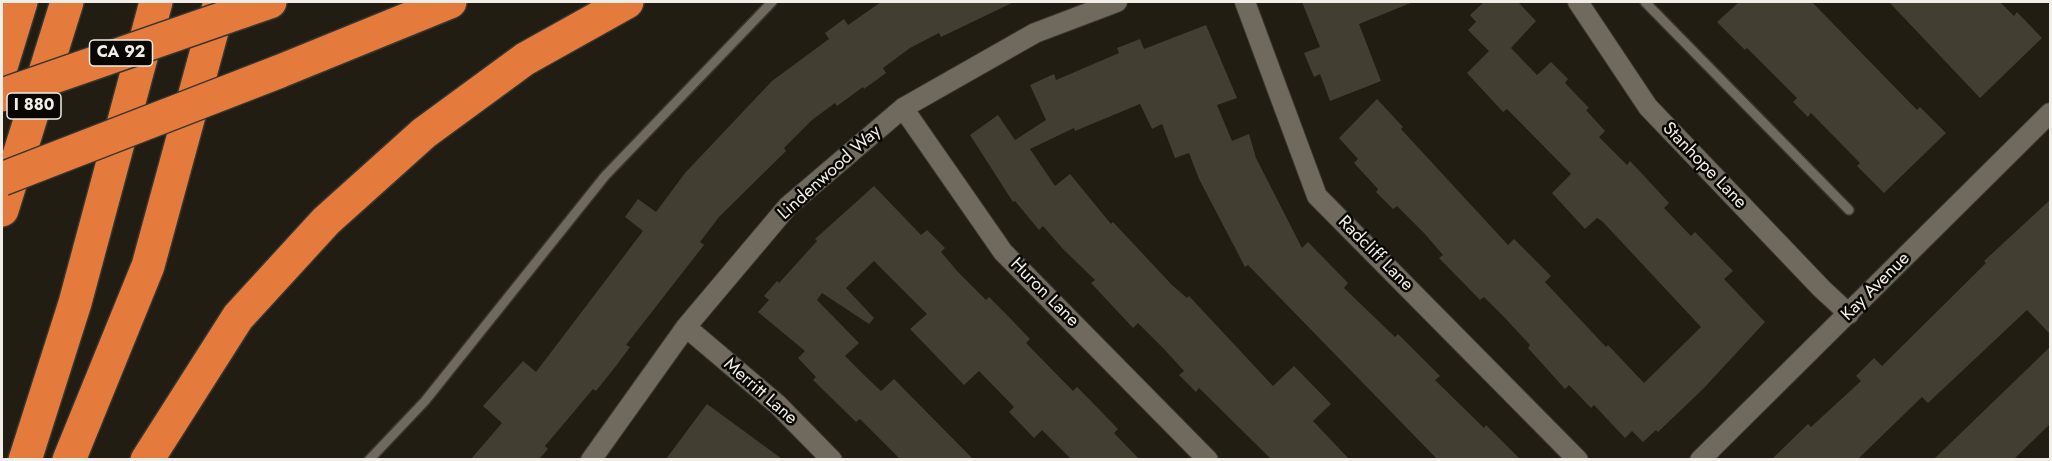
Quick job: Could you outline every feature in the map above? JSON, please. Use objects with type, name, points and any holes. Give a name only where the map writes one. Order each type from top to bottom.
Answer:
[{"type":"highway","points":[[2,64],[21,2]]},
{"type":"highway","name":"I 880","points":[[2,210],[67,2]]},
{"type":"highway","points":[[25,459],[75,303],[156,2]]},
{"type":"highway","points":[[2,179],[278,72],[450,2]]},
{"type":"highway","points":[[147,459],[238,317],[326,221],[424,133],[525,59],[627,2]]},
{"type":"highway","points":[[69,459],[148,266],[249,4]]},
{"type":"highway","name":"CA 92","points":[[2,95],[249,4]]},
{"type":"highway","points":[[2,174],[76,149]]},
{"type":"street","name":"Lindenwood Way","points":[[591,459],[686,327],[788,206],[903,108],[1035,33],[1117,2]]},
{"type":"street","name":"Radcliff Lane","points":[[1245,2],[1317,196],[1578,459]]},
{"type":"street","name":"Stanhope Lane","points":[[1578,2],[1648,107],[1849,314]]},
{"type":"street","name":"Huron Lane","points":[[903,108],[1003,252],[1208,459]]},
{"type":"street","name":"Kay Avenue","points":[[1700,459],[2050,113]]},
{"type":"street","name":"Merritt Lane","points":[[686,327],[778,405],[832,459]]},
{"type":"lane","points":[[369,459],[425,401],[605,176],[772,2]]},
{"type":"lane","points":[[1645,2],[1849,210]]},
{"type":"building","points":[[881,2],[1014,2],[941,37],[939,33],[910,48],[883,68],[886,73],[837,106],[835,103],[812,120],[784,148],[786,151],[719,217],[700,242],[704,245],[626,345],[630,347],[616,366],[596,391],[593,389],[545,446],[548,449],[539,459],[471,459],[502,423],[483,406],[523,361],[536,372],[643,231],[625,217],[638,199],[656,212],[685,173],[772,81],[829,39],[825,33],[844,19],[848,25]]},
{"type":"building","points":[[1302,2],[1413,2],[1359,24],[1381,81],[1330,101],[1320,74],[1314,77],[1304,53],[1320,47]]},
{"type":"building","points":[[1484,2],[1518,2],[1536,21],[1511,48],[1537,75],[1551,62],[1568,79],[1565,83],[1589,108],[1586,110],[1605,131],[1599,137],[1627,165],[1630,161],[1669,203],[1664,208],[1691,236],[1695,232],[1733,271],[1724,279],[1765,322],[1704,388],[1658,432],[1656,430],[1643,442],[1632,431],[1625,438],[1594,405],[1591,408],[1569,385],[1565,389],[1504,317],[1484,297],[1480,300],[1439,258],[1443,255],[1424,233],[1397,206],[1393,209],[1376,192],[1378,189],[1354,163],[1358,159],[1339,138],[1377,99],[1403,127],[1401,129],[1508,245],[1514,239],[1551,276],[1545,282],[1606,347],[1608,345],[1644,383],[1701,327],[1602,221],[1597,218],[1585,229],[1552,193],[1571,174],[1507,109],[1503,112],[1467,73],[1489,51],[1468,30],[1476,22],[1470,15]]},
{"type":"building","points":[[1739,2],[1812,2],[1917,110],[1920,107],[1946,133],[1884,193],[1857,166],[1860,163],[1811,113],[1808,117],[1793,102],[1797,98],[1747,48],[1745,50],[1717,22]]},
{"type":"building","points":[[1889,2],[2000,2],[2014,16],[2017,12],[2042,38],[1980,98]]},
{"type":"building","points":[[1206,25],[1237,98],[1217,105],[1232,141],[1249,134],[1256,158],[1302,248],[1308,242],[1348,283],[1344,288],[1395,337],[1398,334],[1440,376],[1435,380],[1484,428],[1486,425],[1520,459],[1437,459],[1248,265],[1245,267],[1199,179],[1189,153],[1175,158],[1162,124],[1152,129],[1140,104],[1075,131],[1074,128],[1030,149],[1055,186],[1070,174],[1111,224],[1113,222],[1172,285],[1187,298],[1189,296],[1273,386],[1294,366],[1331,404],[1313,421],[1349,459],[1271,459],[1199,388],[1196,392],[1179,375],[1184,371],[1138,323],[1133,328],[1091,283],[1095,280],[1043,226],[1039,230],[1015,201],[1013,202],[970,135],[998,115],[1015,140],[1046,120],[1030,85],[1054,74],[1056,80],[1119,53],[1117,48],[1140,39],[1144,49]]},
{"type":"building","points":[[874,186],[921,235],[927,230],[945,248],[941,252],[958,272],[986,300],[989,297],[1007,315],[1030,339],[1026,343],[1073,391],[1077,387],[1090,400],[1118,429],[1114,433],[1139,459],[1071,459],[1042,430],[1034,438],[1009,412],[1014,407],[979,371],[964,385],[910,329],[927,314],[874,261],[846,288],[874,318],[869,324],[822,293],[817,300],[859,343],[845,356],[881,391],[894,379],[973,459],[900,459],[860,419],[856,422],[813,380],[816,377],[798,358],[805,351],[758,312],[769,300],[764,296],[817,241],[815,239]]},
{"type":"building","points":[[2050,200],[2050,334],[2027,310],[1928,403],[1922,397],[1858,459],[1772,459],[1808,424],[1811,427],[1861,381],[1856,376],[1874,358],[1882,366],[1986,263],[1984,261]]},
{"type":"building","points":[[2050,347],[2050,424],[2014,459],[1934,459]]},
{"type":"building","points":[[707,404],[782,459],[666,459]]}]
